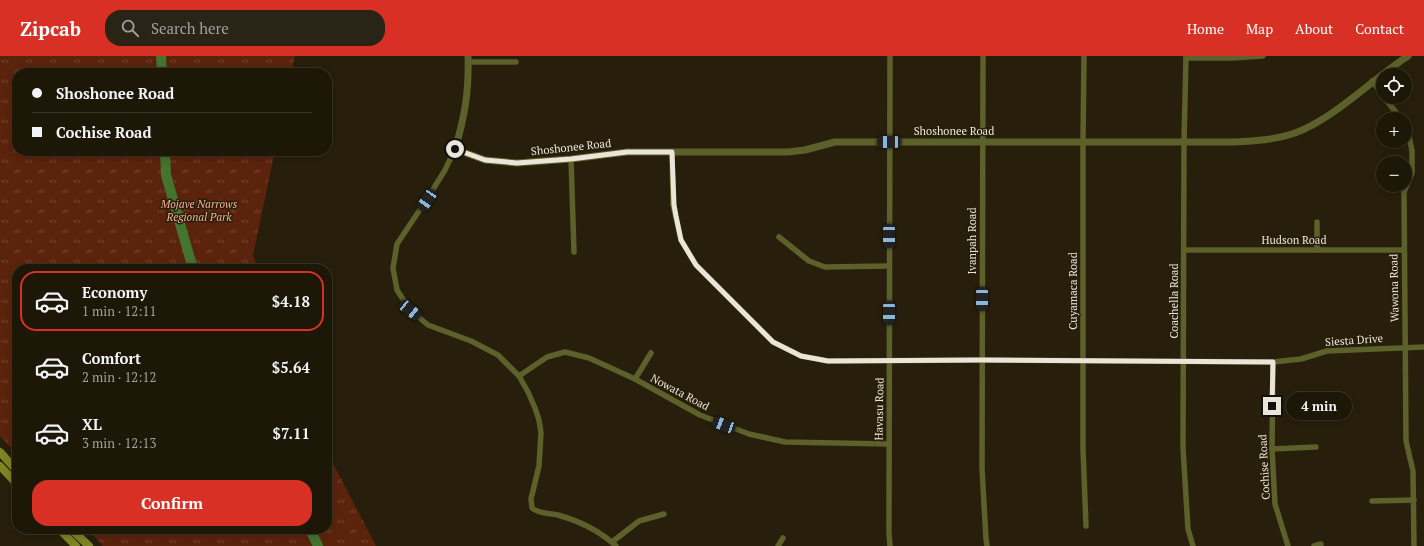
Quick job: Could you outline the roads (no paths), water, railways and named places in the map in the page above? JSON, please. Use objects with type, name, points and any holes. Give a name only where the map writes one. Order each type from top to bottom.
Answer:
[{"type":"main road","points":[[0,452],[12,465]]},
{"type":"main road","points":[[0,466],[12,479]]},
{"type":"main road","points":[[64,534],[76,546]]},
{"type":"main road","points":[[77,534],[89,546]]},
{"type":"street","name":"Havasu Road","points":[[890,56],[888,444],[890,546]]},
{"type":"street","name":"Ivanpah Road","points":[[983,56],[982,468],[987,546]]},
{"type":"street","name":"Cuyamaca Road","points":[[1084,56],[1083,449],[1086,526]]},
{"type":"street","points":[[1186,57],[1231,58],[1263,56]]},
{"type":"street","name":"Shoshonee Road","points":[[455,149],[485,160],[517,163],[571,159],[627,152],[788,152],[805,150],[835,142],[1258,141],[1294,134],[1305,129],[1339,108],[1408,56]]},
{"type":"street","name":"Coachella Road","points":[[1186,57],[1184,142],[1183,448],[1188,529],[1193,546]]},
{"type":"street","points":[[516,62],[468,59],[467,99],[455,149],[445,170],[398,244],[394,268],[398,290],[410,310],[428,325],[471,341],[498,354],[519,376],[535,408],[541,433],[540,466],[530,499],[532,508],[536,511],[556,515],[585,525],[614,544],[639,521],[664,514]]},
{"type":"street","points":[[1372,82],[1376,87]]},
{"type":"street","name":"Wawona Road","points":[[1411,148],[1412,173],[1404,192],[1404,250],[1406,441],[1413,471],[1414,546]]},
{"type":"street","name":"Siesta Drive","points":[[672,152],[674,205],[681,240],[696,265],[773,342],[801,356],[828,361],[982,360],[1273,362],[1301,359],[1327,351],[1424,348]]},
{"type":"street","points":[[571,159],[574,252]]},
{"type":"street","points":[[1317,222],[1317,250]]},
{"type":"street","points":[[780,237],[809,261],[825,267],[889,266]]},
{"type":"street","name":"Hudson Road","points":[[1184,250],[1404,250]]},
{"type":"street","name":"Nowata Road","points":[[519,376],[547,357],[565,352],[589,358],[635,379],[700,415],[749,434],[785,442],[888,444]]},
{"type":"street","points":[[635,379],[651,353]]},
{"type":"street","name":"Cochise Road","points":[[1273,362],[1272,449],[1276,504],[1288,546]]},
{"type":"street","points":[[1272,449],[1316,447]]},
{"type":"street","points":[[1372,502],[1414,500]]},
{"type":"street","points":[[778,546],[783,538]]},
{"type":"street","points":[[1314,546],[1321,544]]},
{"type":"waterway","points":[[161,56],[162,68]]},
{"type":"waterway","points":[[165,156],[166,175],[192,264]]},
{"type":"waterway","points":[[312,534],[318,546]]},
{"type":"park label","name":"Mojave Narrows Regional Park","points":[[199,210]]}]
